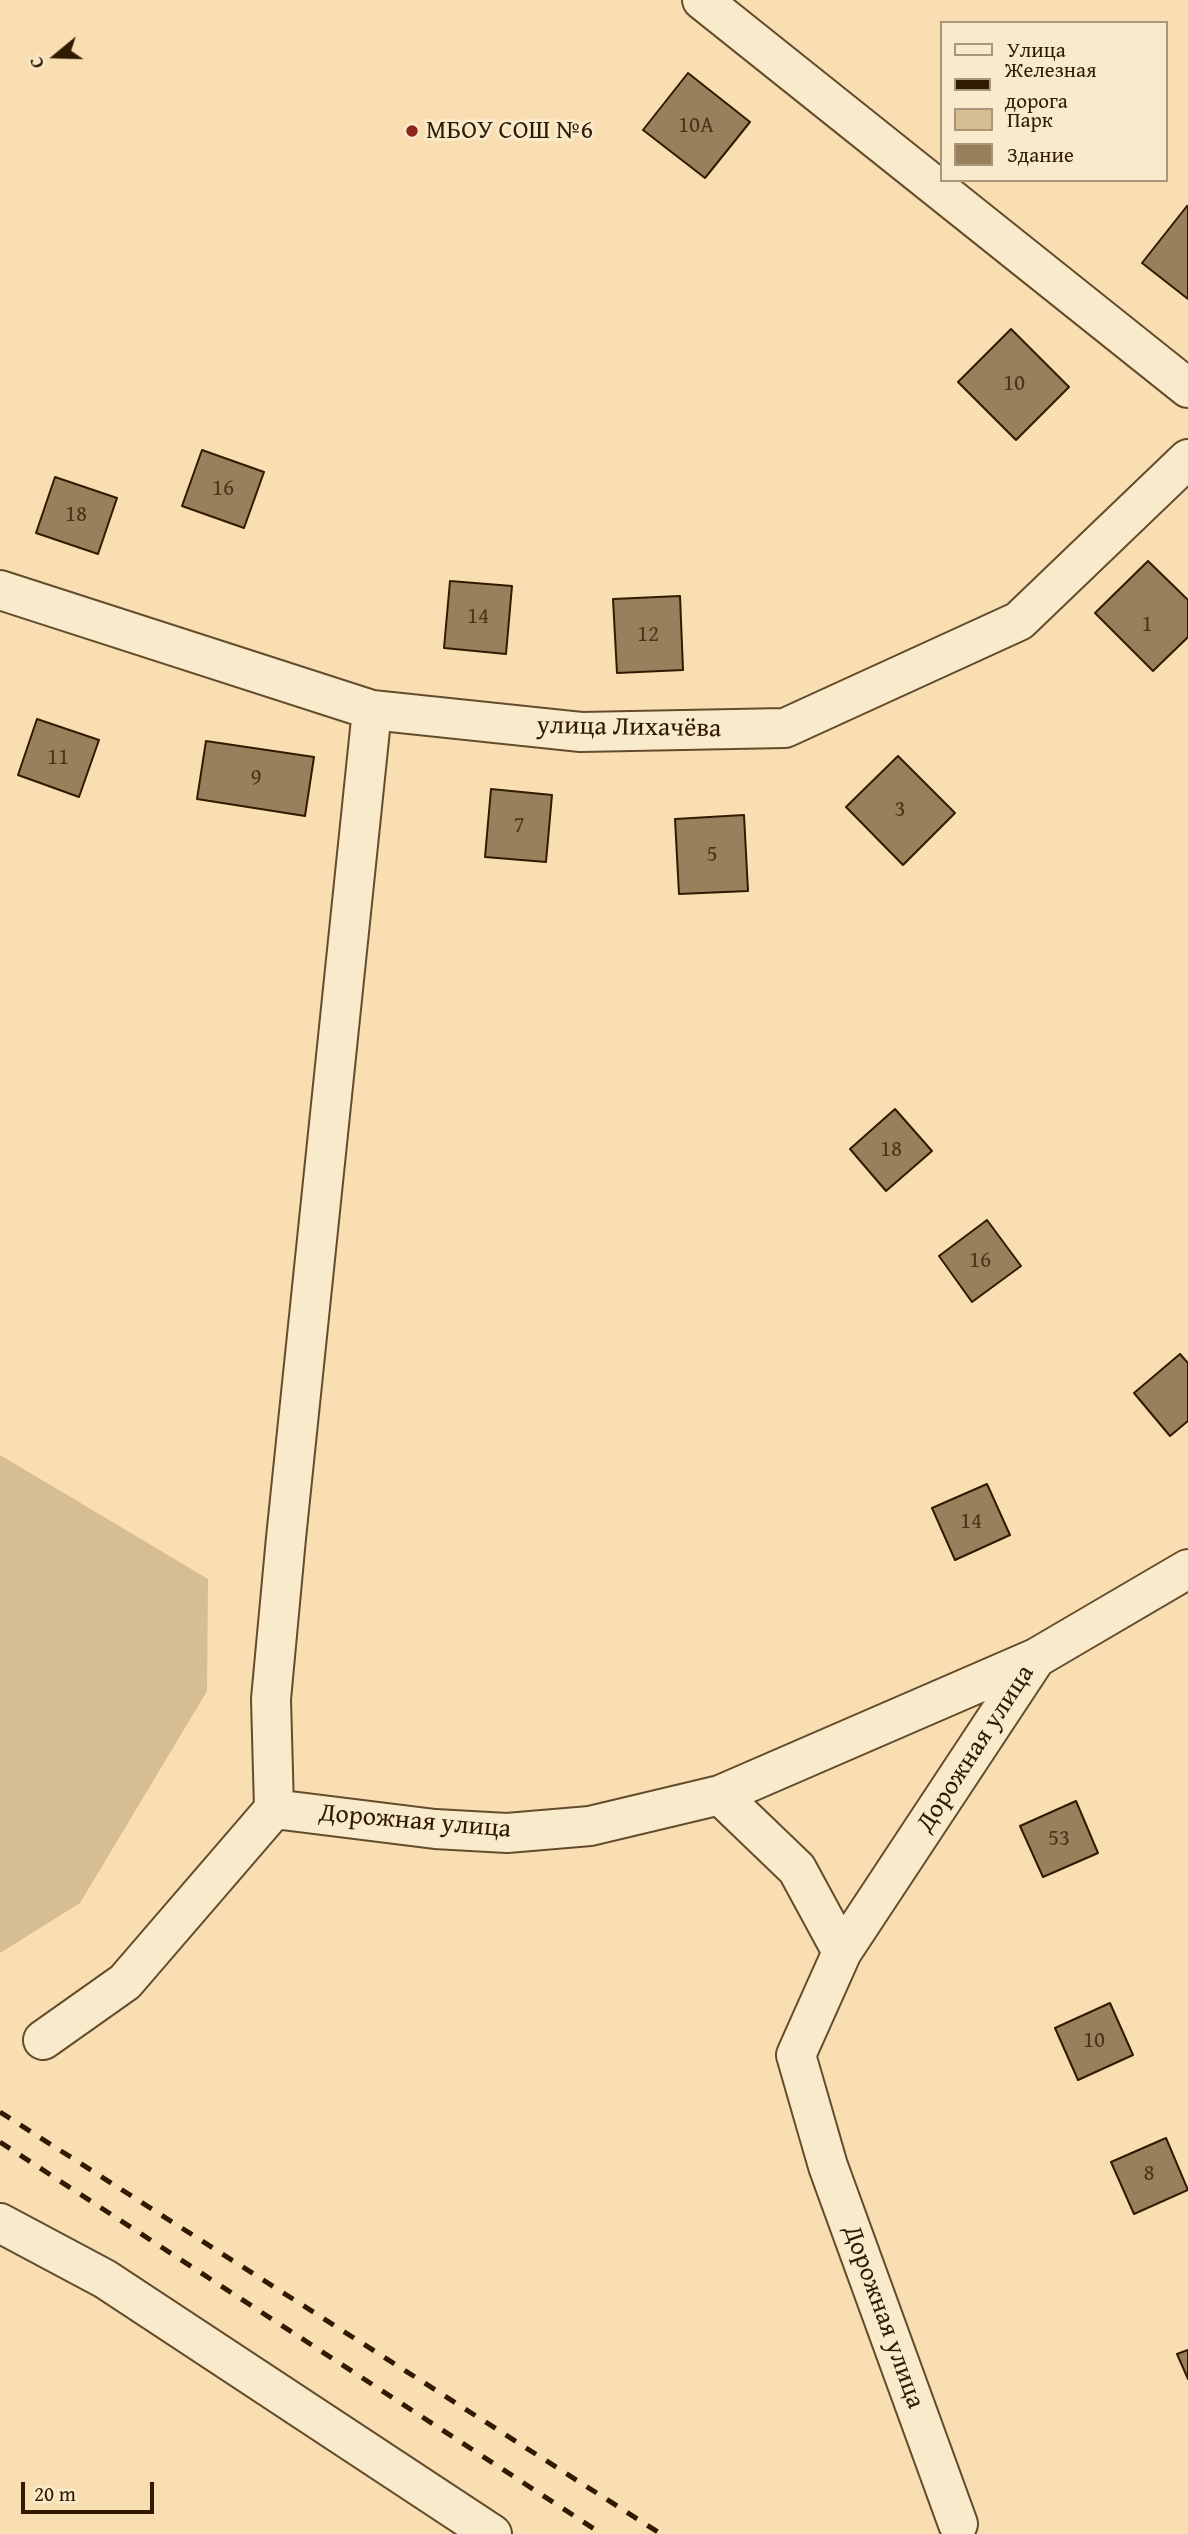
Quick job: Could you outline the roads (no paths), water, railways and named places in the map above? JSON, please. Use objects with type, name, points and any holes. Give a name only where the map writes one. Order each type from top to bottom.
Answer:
[{"type":"street","points":[[702,0],[1188,388]]},
{"type":"street","name":"улица Лихачёва","points":[[0,590],[372,710],[581,733],[785,728],[1020,621],[1188,459]]},
{"type":"street","points":[[43,2040],[125,1982],[274,1809],[271,1699],[372,710]]},
{"type":"street","points":[[1036,1658],[1188,1569]]},
{"type":"street","name":"Дорожная улица","points":[[274,1809],[435,1829],[507,1833],[590,1826],[720,1795],[1036,1658]]},
{"type":"street","name":"Дорожная улица","points":[[958,2524],[828,2166],[796,2055],[842,1952],[1036,1658]]},
{"type":"street","points":[[720,1795],[797,1869],[842,1952]]},
{"type":"street","points":[[0,2223],[105,2280],[492,2534]]},
{"type":"railway","points":[[0,2112],[661,2534]]},
{"type":"railway","points":[[0,2142],[602,2534]]},
{"type":"place","name":"МБОУ СОШ №6","points":[[412,131]]}]
